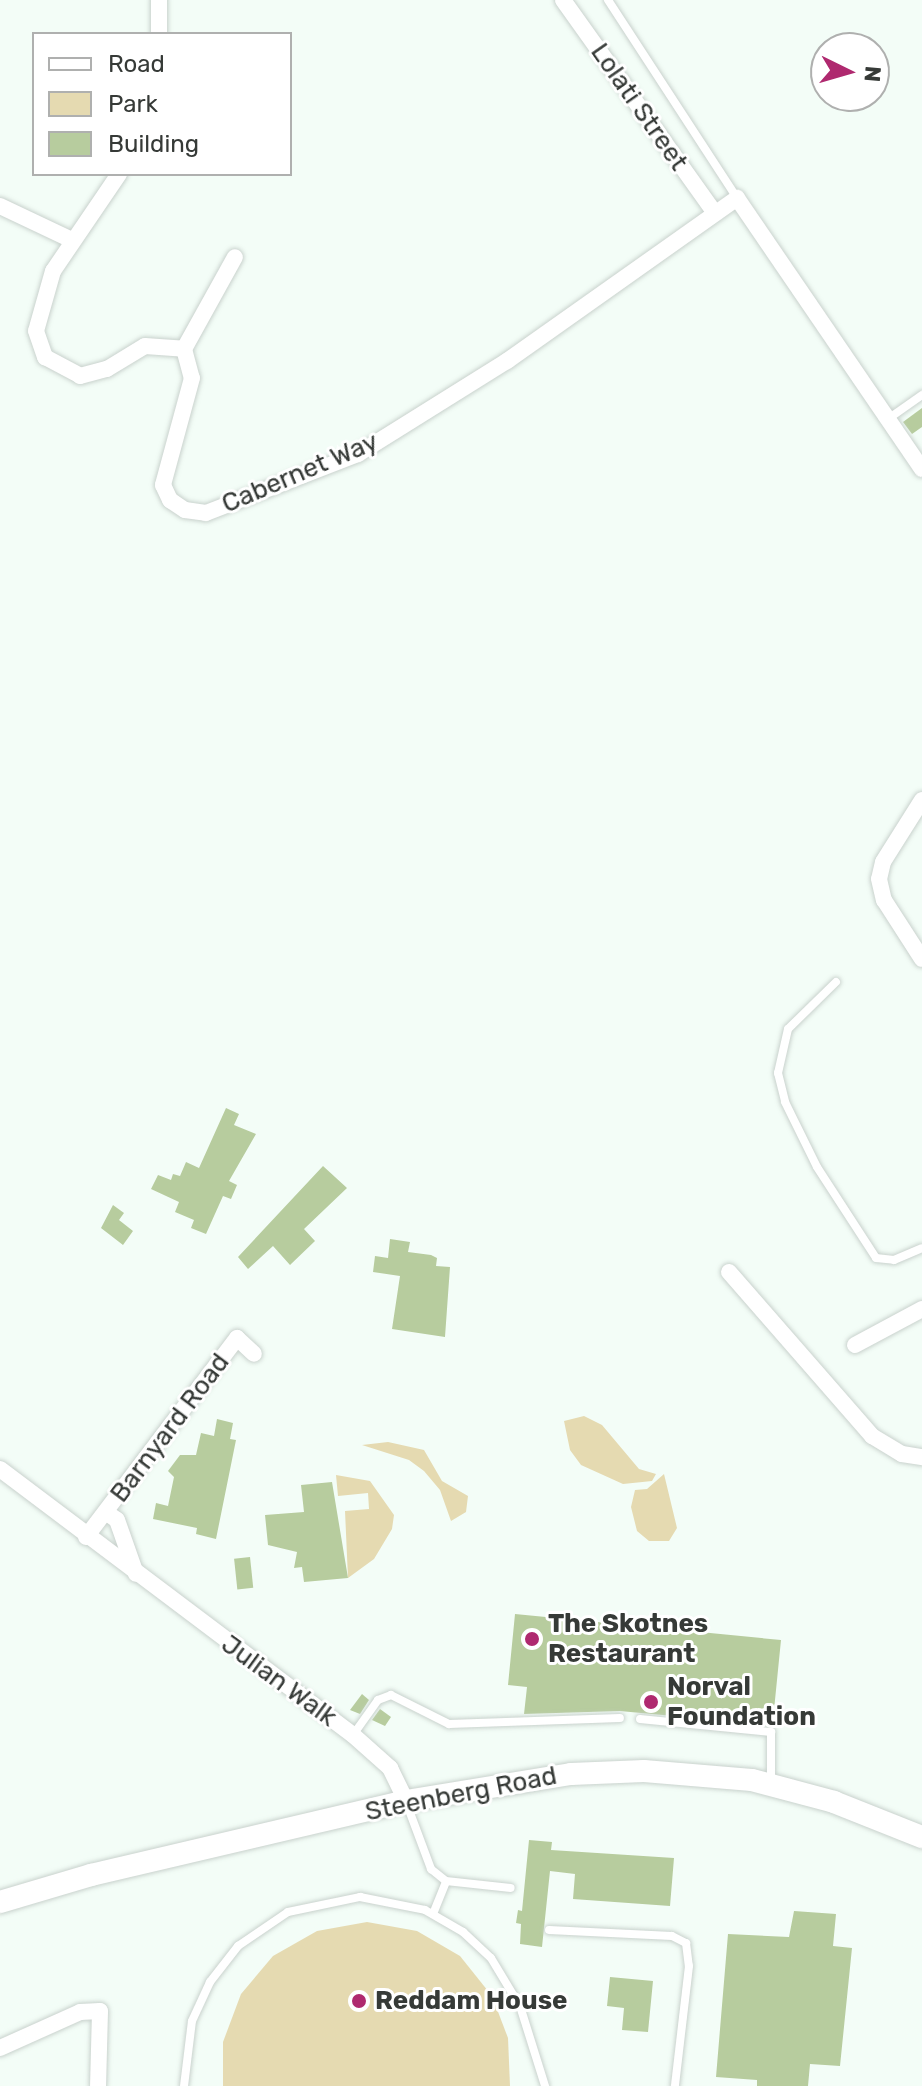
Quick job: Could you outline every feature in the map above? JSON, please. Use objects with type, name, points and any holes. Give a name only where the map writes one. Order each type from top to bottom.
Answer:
[{"type":"main road","name":"Steenberg Road","points":[[0,1902],[91,1875],[406,1801],[502,1782],[608,1772],[719,1774],[770,1784],[871,1814],[922,1837]]},
{"type":"street","points":[[159,0],[159,32]]},
{"type":"street","name":"Lolati Street","points":[[563,0],[715,213]]},
{"type":"street","points":[[118,176],[72,240],[36,318],[45,357],[80,376],[107,369],[145,346],[184,349],[235,257]]},
{"type":"street","points":[[737,198],[922,469]]},
{"type":"street","name":"Cabernet Way","points":[[184,349],[192,378],[163,485],[177,507],[206,513],[368,448],[507,361],[737,198]]},
{"type":"street","points":[[0,206],[72,240]]},
{"type":"street","points":[[922,800],[883,862],[879,885],[922,959]]},
{"type":"street","points":[[729,1272],[872,1436],[902,1454],[922,1457]]},
{"type":"street","points":[[855,1345],[922,1309]]},
{"type":"street","name":"Barnyard Road","points":[[86,1537],[237,1338],[254,1354]]},
{"type":"street","name":"Julian Walk","points":[[0,1469],[86,1537],[353,1735],[390,1768],[406,1801]]},
{"type":"street","points":[[107,1513],[117,1520],[137,1575]]},
{"type":"street","points":[[0,2048],[80,2012],[100,2011],[98,2086]]},
{"type":"lane","points":[[608,0],[737,198]]},
{"type":"lane","points":[[888,419],[922,395]]},
{"type":"lane","points":[[836,982],[785,1037],[778,1073],[785,1102],[817,1167],[876,1258],[894,1260],[922,1248]]},
{"type":"lane","points":[[353,1735],[378,1700],[391,1695],[449,1724],[620,1718]]},
{"type":"lane","points":[[640,1719],[771,1732],[770,1784]]},
{"type":"lane","points":[[406,1801],[431,1869],[446,1881],[511,1888]]},
{"type":"lane","points":[[433,1914],[446,1881]]},
{"type":"lane","points":[[184,2086],[187,2046],[200,2001],[224,1961],[252,1934],[288,1912],[336,1899],[381,1898],[433,1914],[471,1939],[503,1974],[520,2006],[545,2086]]},
{"type":"lane","points":[[549,1930],[672,1936],[686,1943],[689,1966],[675,2086]]},
{"type":"green space","points":[[584,1416],[602,1425],[639,1469],[656,1474],[652,1481],[623,1484],[581,1465],[570,1450],[564,1421]]},
{"type":"green space","points":[[388,1442],[424,1450],[442,1481],[468,1496],[466,1512],[451,1521],[440,1490],[424,1471],[409,1460],[362,1445]]},
{"type":"green space","points":[[664,1474],[677,1528],[669,1541],[649,1541],[637,1531],[631,1507],[635,1490],[647,1489]]},
{"type":"green space","points":[[336,1475],[370,1481],[394,1515],[392,1529],[374,1559],[348,1578],[345,1511],[369,1509],[368,1493],[338,1496]]},
{"type":"green space","name":"Reddam House","points":[[367,1922],[417,1931],[460,1956],[492,1996],[508,2038],[510,2086],[223,2086],[223,2042],[241,1994],[273,1956],[317,1931]]},
{"type":"building","points":[[922,408],[922,427],[912,434],[903,422]]},
{"type":"building","points":[[226,1108],[239,1114],[234,1125],[256,1134],[229,1181],[237,1185],[231,1199],[223,1196],[206,1234],[191,1228],[194,1220],[175,1212],[179,1202],[151,1189],[158,1175],[171,1180],[173,1174],[180,1176],[186,1162],[199,1168]]},
{"type":"building","points":[[323,1166],[347,1188],[304,1229],[315,1241],[290,1265],[273,1246],[248,1269],[238,1257]]},
{"type":"building","points":[[113,1205],[124,1213],[119,1220],[133,1231],[123,1245],[101,1228]]},
{"type":"building","points":[[390,1239],[410,1242],[408,1252],[431,1255],[437,1258],[436,1266],[450,1267],[445,1337],[392,1329],[400,1276],[373,1272],[375,1256],[388,1258]]},
{"type":"building","points":[[217,1419],[233,1423],[230,1439],[236,1440],[216,1539],[196,1534],[197,1528],[153,1519],[156,1503],[168,1506],[174,1477],[168,1471],[180,1455],[196,1455],[201,1433],[214,1436]]},
{"type":"building","points":[[332,1482],[348,1578],[304,1582],[302,1567],[294,1568],[297,1552],[268,1545],[265,1515],[304,1512],[301,1485]]},
{"type":"building","points":[[250,1557],[253,1588],[237,1590],[234,1559]]},
{"type":"building","points":[[515,1614],[781,1640],[774,1710],[758,1708],[757,1724],[620,1711],[524,1714],[527,1687],[508,1685]]},
{"type":"building","points":[[362,1694],[369,1700],[360,1714],[350,1710]]},
{"type":"building","points":[[380,1709],[391,1717],[385,1726],[372,1720]]},
{"type":"building","points":[[529,1840],[552,1842],[551,1850],[674,1858],[670,1906],[573,1899],[575,1874],[550,1871],[542,1947],[520,1944],[521,1924],[516,1923],[518,1910],[522,1911]]},
{"type":"building","points":[[794,1911],[836,1914],[833,1946],[852,1948],[840,2066],[810,2064],[808,2086],[757,2086],[757,2080],[716,2077],[728,1934],[789,1937]]},
{"type":"building","points":[[610,1977],[653,1981],[648,2032],[622,2030],[624,2008],[607,2006]]},
{"type":"place","name":"The Skotnes Restaurant","points":[[532,1639]]},
{"type":"place","name":"Norval Foundation","points":[[651,1702]]},
{"type":"place","name":"Reddam House","points":[[359,2001]]}]
